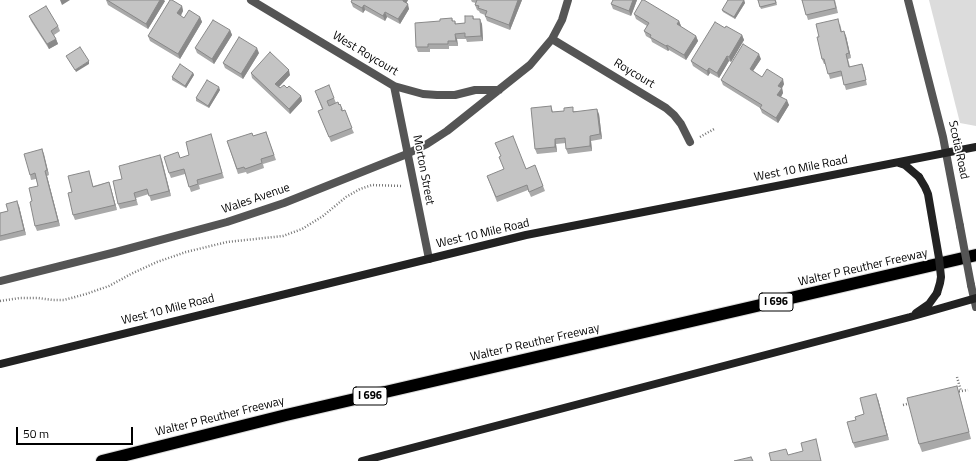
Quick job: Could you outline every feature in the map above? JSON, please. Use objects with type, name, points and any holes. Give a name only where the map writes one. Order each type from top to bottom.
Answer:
[{"type":"highway","name":"Walter P Reuther Freeway","points":[[102,461],[301,412],[976,255]]},
{"type":"main road","name":"West 10 Mile Road","points":[[0,364],[526,235],[976,148]]},
{"type":"main road","points":[[898,163],[905,165],[919,177],[925,187],[928,194],[940,258],[941,277],[937,293],[929,304],[910,317]]},
{"type":"main road","points":[[362,461],[910,317],[975,298]]},
{"type":"street","name":"West Roycourt","points":[[251,0],[394,86],[422,94],[437,95],[455,95],[475,90],[499,90]]},
{"type":"street","points":[[499,90],[530,65],[552,39],[562,20],[568,0]]},
{"type":"street","name":"Scotia Road","points":[[908,0],[947,153],[976,307]]},
{"type":"street","name":"Roycourt","points":[[552,39],[666,108],[681,124],[690,142]]},
{"type":"street","name":"Morton Street","points":[[394,86],[429,259]]},
{"type":"street","name":"Wales Avenue","points":[[0,281],[228,222],[284,203],[407,154],[427,144],[447,131],[499,90]]},
{"type":"path","points":[[690,142],[714,129]]},
{"type":"path","points":[[0,301],[32,298],[64,300],[86,294],[109,286],[157,262],[186,252],[227,242],[283,236],[302,229],[323,216],[346,197],[360,189],[372,185],[402,186]]},
{"type":"path","points":[[957,376],[960,391]]},
{"type":"path","points":[[955,392],[968,390]]},
{"type":"path","points":[[903,405],[918,401]]},
{"type":"shaded area","points":[[929,0],[976,0],[976,126],[960,123]]},
{"type":"building","points":[[107,0],[160,0],[146,24]]},
{"type":"building","points":[[170,0],[182,6],[177,13],[184,18],[189,10],[200,17],[178,54],[148,36]]},
{"type":"building","points":[[352,0],[403,0],[408,4],[398,19],[385,12],[383,16],[364,5],[362,8],[351,2]]},
{"type":"building","points":[[477,0],[518,0],[509,25],[485,16],[487,11],[478,8],[479,6],[475,5]]},
{"type":"building","points":[[613,0],[633,0],[629,11],[611,4]]},
{"type":"building","points":[[642,0],[679,21],[677,24],[696,36],[684,55],[650,37],[651,35],[644,31],[649,23],[634,14]]},
{"type":"building","points":[[728,0],[744,0],[734,17],[722,10]]},
{"type":"building","points":[[758,0],[775,0],[776,3],[760,7]]},
{"type":"building","points":[[802,0],[834,0],[836,8],[806,15]]},
{"type":"building","points":[[46,6],[58,26],[51,31],[56,39],[47,44],[29,16]]},
{"type":"building","points":[[465,16],[473,16],[473,19],[480,19],[481,36],[465,37],[465,33],[455,34],[456,41],[448,41],[448,44],[428,44],[428,47],[416,47],[415,23],[440,21],[440,19],[452,18],[452,21],[455,21],[455,24],[465,23]]},
{"type":"building","points":[[838,19],[841,32],[844,31],[849,53],[846,54],[849,67],[862,64],[866,80],[844,85],[841,71],[828,74],[824,59],[822,59],[817,37],[819,37],[816,24]]},
{"type":"building","points":[[213,20],[230,30],[212,59],[195,48]]},
{"type":"building","points":[[715,22],[742,35],[729,57],[727,56],[717,73],[709,68],[707,71],[691,61]]},
{"type":"building","points":[[239,37],[257,48],[241,74],[223,63]]},
{"type":"building","points":[[743,44],[759,54],[750,69],[762,77],[767,69],[783,79],[778,86],[782,88],[777,95],[787,100],[776,118],[760,108],[762,105],[721,80]]},
{"type":"building","points":[[80,47],[89,61],[75,70],[66,56]]},
{"type":"building","points":[[270,52],[289,70],[275,84],[280,88],[284,85],[287,88],[289,86],[301,96],[289,109],[251,73]]},
{"type":"building","points":[[180,64],[193,73],[185,86],[172,77]]},
{"type":"building","points":[[207,80],[219,87],[208,106],[196,98]]},
{"type":"building","points":[[329,85],[334,98],[327,101],[329,106],[338,102],[342,111],[345,110],[352,128],[329,137],[318,111],[323,109],[315,91]]},
{"type":"building","points":[[551,106],[552,112],[564,111],[564,108],[573,107],[573,112],[597,109],[600,134],[590,136],[590,146],[566,149],[565,138],[555,139],[555,147],[535,149],[531,108]]},
{"type":"building","points":[[266,132],[274,155],[261,159],[262,163],[245,169],[244,167],[237,169],[227,141],[252,133],[253,136]]},
{"type":"building","points":[[211,134],[222,173],[197,180],[198,184],[189,187],[184,169],[169,173],[164,157],[178,152],[180,158],[189,155],[186,142]]},
{"type":"building","points":[[513,136],[526,169],[535,165],[543,186],[529,192],[527,185],[496,197],[487,176],[504,169],[499,157],[501,156],[495,143]]},
{"type":"building","points":[[42,149],[47,170],[45,171],[58,221],[35,226],[29,188],[38,186],[35,173],[30,175],[24,154]]},
{"type":"building","points":[[160,155],[169,191],[149,196],[147,189],[134,193],[136,200],[118,204],[113,181],[122,179],[119,166]]},
{"type":"building","points":[[89,171],[93,187],[109,182],[115,205],[73,215],[68,193],[72,192],[68,176]]},
{"type":"building","points":[[17,201],[24,230],[0,236],[0,213],[8,211],[6,204]]},
{"type":"building","points":[[957,386],[969,432],[919,444],[907,398]]},
{"type":"building","points":[[876,394],[887,435],[853,443],[847,422],[856,420],[855,417],[864,414],[860,398]]},
{"type":"building","points":[[816,439],[821,461],[771,461],[769,453],[786,449],[788,455],[803,451],[801,443]]},
{"type":"building","points":[[751,457],[753,461],[734,461]]}]
